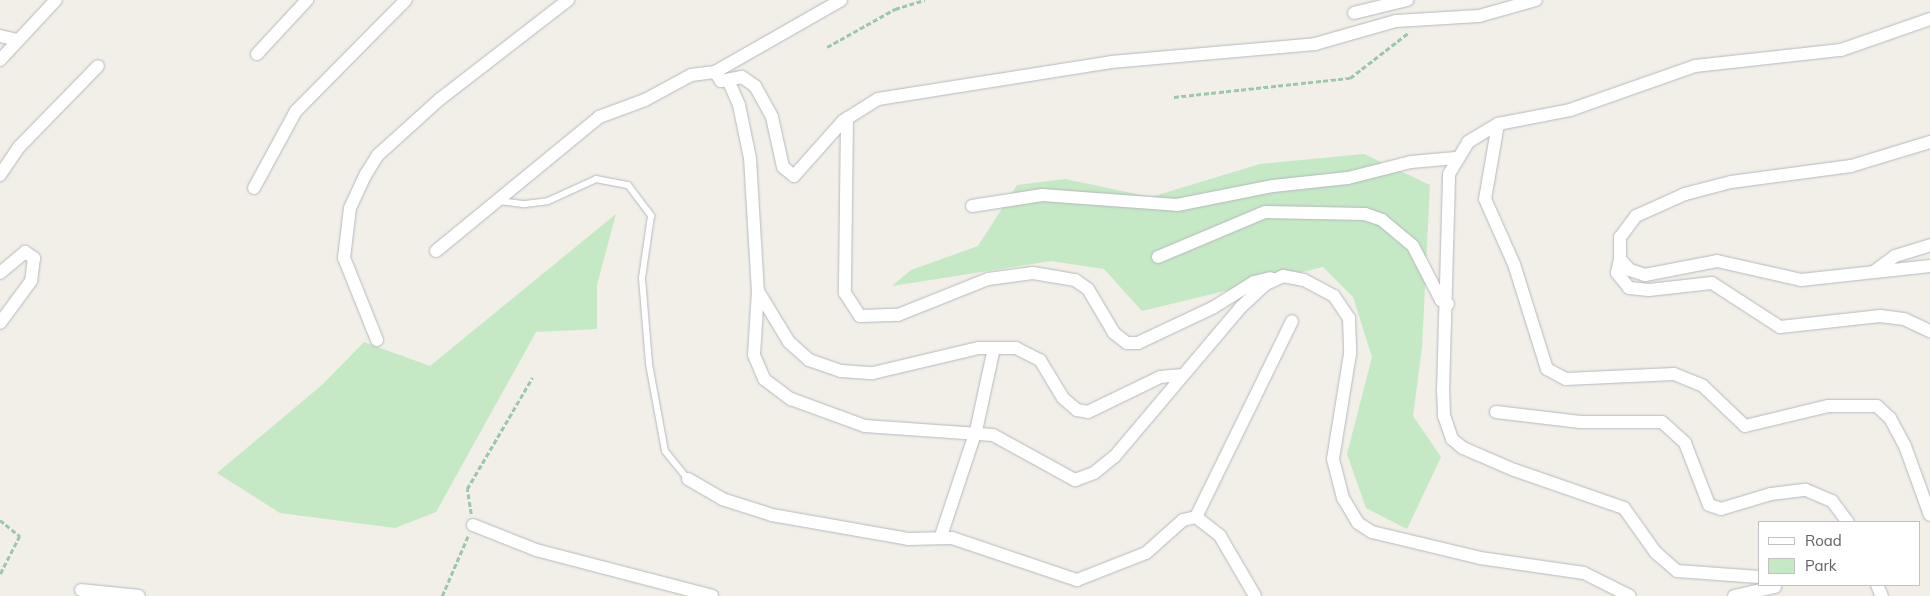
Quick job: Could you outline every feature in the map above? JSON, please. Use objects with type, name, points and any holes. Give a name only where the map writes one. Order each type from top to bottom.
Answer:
[{"type":"street","points":[[0,60],[56,0]]},
{"type":"street","points":[[257,54],[306,0]]},
{"type":"street","points":[[254,188],[296,111],[406,0]]},
{"type":"street","points":[[377,340],[344,258],[350,208],[366,174],[378,155],[434,105],[567,1],[579,0]]},
{"type":"street","points":[[436,251],[599,117],[645,100],[691,76],[715,72],[841,0]]},
{"type":"street","points":[[1354,13],[1407,0]]},
{"type":"street","points":[[715,72],[718,79],[745,78],[758,89],[790,175],[800,172],[847,118],[878,99],[927,88],[1111,62],[1315,44],[1396,21],[1479,16],[1536,0]]},
{"type":"street","points":[[1758,577],[1676,571],[1656,553],[1624,508],[1463,448],[1446,429],[1444,416],[1448,304],[1447,189],[1456,158],[1468,142],[1498,124],[1570,110],[1695,66],[1841,50],[1930,20]]},
{"type":"street","points":[[0,36],[17,40]]},
{"type":"street","points":[[0,175],[19,147],[98,66]]},
{"type":"street","points":[[728,80],[739,105],[750,158],[758,291],[754,355],[764,379],[777,390],[819,412],[865,426],[976,431],[1005,439],[1065,476],[1085,478],[1115,456],[1241,307],[1275,278]]},
{"type":"street","points":[[847,118],[845,293],[848,305],[860,316],[898,315],[988,279],[1033,273],[1075,280],[1088,289],[1114,333],[1127,343],[1138,343],[1214,307],[1254,282],[1275,278],[1292,278],[1317,286],[1347,310],[1351,339],[1333,459],[1343,498],[1358,523],[1372,532],[1480,558],[1584,573],[1630,596]]},
{"type":"street","points":[[1498,124],[1485,199],[1514,264],[1547,369],[1566,379],[1674,374],[1703,386],[1745,426],[1828,406],[1876,406],[1890,418],[1905,446],[1930,516]]},
{"type":"street","points":[[1930,142],[1851,166],[1731,182],[1685,194],[1636,216],[1620,237],[1618,273],[1629,288],[1649,290],[1712,283],[1780,327],[1894,316],[1930,331]]},
{"type":"street","points":[[972,206],[1042,195],[1177,205],[1273,186],[1348,178],[1411,162],[1456,158]]},
{"type":"street","points":[[1158,257],[1265,212],[1365,214],[1382,220],[1413,246],[1441,300],[1448,304]]},
{"type":"street","points":[[1876,270],[1895,256],[1930,245]]},
{"type":"street","points":[[0,273],[25,252],[34,258],[31,281],[0,323]]},
{"type":"street","points":[[1620,259],[1630,270],[1645,275],[1717,261],[1801,280],[1876,270],[1930,266]]},
{"type":"street","points":[[758,291],[800,354],[834,369],[873,373],[994,348],[1031,353],[1064,398],[1077,410],[1088,412],[1160,377],[1183,375]]},
{"type":"street","points":[[1196,517],[1292,321]]},
{"type":"street","points":[[941,536],[976,431],[994,348]]},
{"type":"street","points":[[1496,412],[1580,422],[1662,422],[1685,443],[1709,505],[1721,509],[1771,494],[1806,490],[1832,501],[1847,521]]},
{"type":"street","points":[[688,479],[722,499],[772,516],[908,539],[941,536],[1077,580],[1146,553],[1183,520],[1196,517]]},
{"type":"street","points":[[1196,517],[1220,536],[1255,596]]},
{"type":"street","points":[[473,525],[536,550],[712,596]]},
{"type":"street","points":[[1734,596],[1777,589]]},
{"type":"street","points":[[82,590],[139,596]]},
{"type":"lane","points":[[499,201],[525,204],[548,201],[596,180],[628,184],[651,216],[642,278],[649,364],[665,451],[688,479]]},
{"type":"path","points":[[827,47],[895,9],[925,0]]},
{"type":"path","points":[[1174,97],[1350,78],[1422,20]]},
{"type":"path","points":[[442,596],[473,525],[467,489],[532,378]]},
{"type":"path","points":[[0,520],[20,536],[0,575]]},
{"type":"green space","points":[[1364,154],[1430,185],[1422,347],[1413,416],[1441,457],[1407,529],[1366,508],[1347,454],[1372,357],[1353,297],[1323,267],[1142,311],[1104,269],[1051,261],[892,286],[911,270],[978,246],[1017,185],[1065,179],[1151,197],[1260,164]]},
{"type":"green space","points":[[616,214],[597,285],[597,329],[536,332],[436,512],[395,528],[280,513],[217,473],[323,384],[364,342],[430,366]]}]
